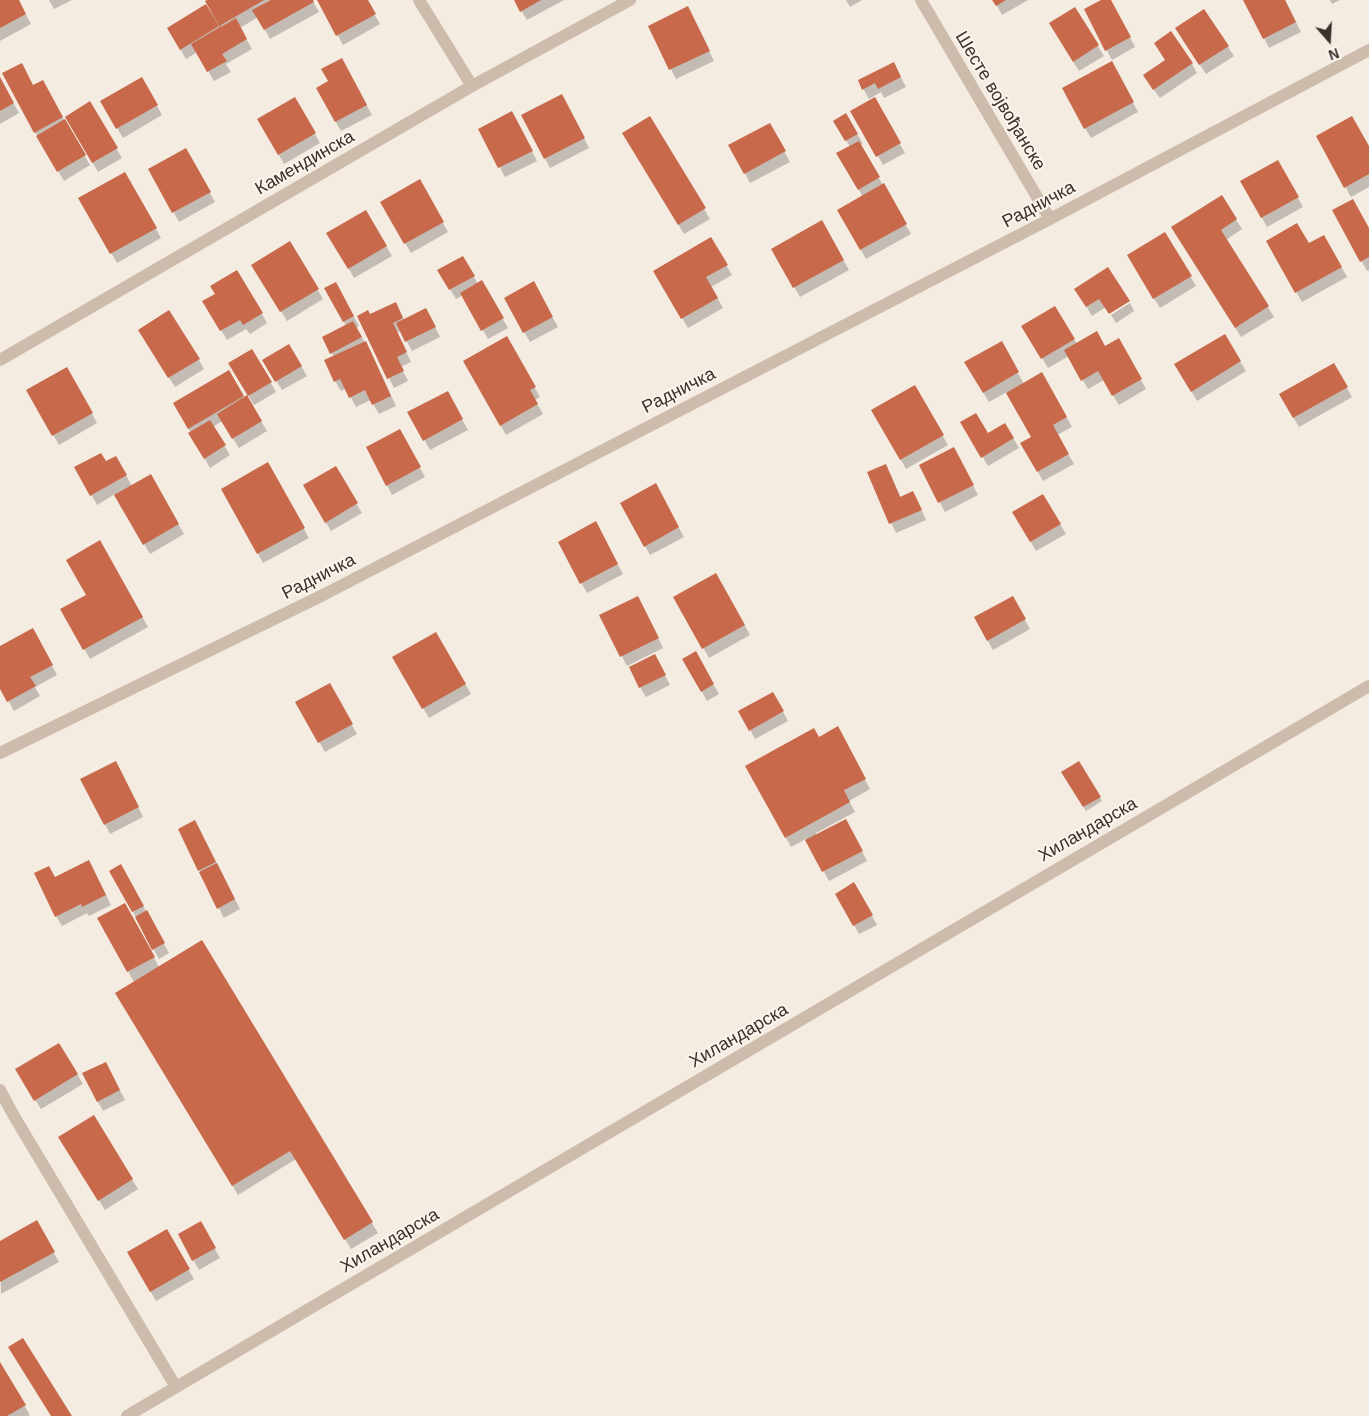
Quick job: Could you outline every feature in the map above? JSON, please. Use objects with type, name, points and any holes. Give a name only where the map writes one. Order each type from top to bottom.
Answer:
[{"type":"street","points":[[419,0],[472,86]]},
{"type":"street","name":"Камендинска","points":[[0,360],[472,86],[630,0]]},
{"type":"street","name":"Шесте војвођанске","points":[[920,0],[1050,219]]},
{"type":"street","name":"Радничка","points":[[0,753],[323,595],[1050,219],[1369,50]]},
{"type":"street","name":"Хиландарска","points":[[127,1416],[1369,686]]},
{"type":"street","points":[[0,1090],[176,1387]]},
{"type":"building","points":[[0,0],[19,0],[26,14],[0,28]]},
{"type":"building","points":[[264,0],[221,25],[221,27],[236,18],[247,39],[222,54],[227,61],[207,72],[191,44],[220,27],[205,1]]},
{"type":"building","points":[[271,0],[313,0],[314,2],[264,30],[252,10]]},
{"type":"building","points":[[317,0],[368,0],[376,14],[336,36]]},
{"type":"building","points":[[514,0],[541,0],[520,12]]},
{"type":"building","points":[[992,0],[1006,0],[996,6]]},
{"type":"building","points":[[1101,0],[1111,0],[1131,37],[1105,51],[1084,9]]},
{"type":"building","points":[[1243,0],[1285,0],[1296,22],[1263,39]]},
{"type":"building","points":[[206,4],[219,26],[180,50],[167,28]]},
{"type":"building","points":[[688,6],[710,51],[669,70],[648,26]]},
{"type":"building","points":[[1075,7],[1099,45],[1073,62],[1049,23]]},
{"type":"building","points":[[1204,9],[1229,46],[1199,65],[1175,28]]},
{"type":"building","points":[[1171,31],[1193,63],[1153,90],[1143,75],[1165,60],[1154,43]]},
{"type":"building","points":[[342,58],[367,105],[335,122],[316,88],[328,81],[321,69]]},
{"type":"building","points":[[1112,61],[1134,102],[1084,129],[1062,88]]},
{"type":"building","points":[[894,62],[901,77],[878,89],[875,83],[862,90],[858,80]]},
{"type":"building","points":[[22,63],[33,85],[43,80],[63,117],[34,133],[2,73]]},
{"type":"building","points":[[0,77],[14,103],[0,111]]},
{"type":"building","points":[[142,77],[158,105],[116,129],[100,101]]},
{"type":"building","points":[[562,94],[585,138],[544,159],[521,115]]},
{"type":"building","points":[[295,97],[316,133],[278,155],[257,119]]},
{"type":"building","points":[[875,97],[901,143],[876,157],[850,111]]},
{"type":"building","points":[[90,101],[118,148],[92,163],[65,117]]},
{"type":"building","points":[[512,111],[533,151],[498,168],[478,129]]},
{"type":"building","points":[[846,113],[858,134],[845,141],[833,121]]},
{"type":"building","points":[[650,116],[706,208],[678,225],[622,133]]},
{"type":"building","points":[[1352,116],[1369,146],[1369,174],[1344,188],[1316,136]]},
{"type":"building","points":[[65,119],[86,155],[57,172],[36,136]]},
{"type":"building","points":[[770,123],[786,151],[744,174],[728,145]]},
{"type":"building","points":[[859,141],[880,177],[858,190],[836,153]]},
{"type":"building","points":[[186,148],[211,192],[172,213],[148,169]]},
{"type":"building","points":[[1278,160],[1299,197],[1261,218],[1240,181]]},
{"type":"building","points":[[125,172],[157,228],[110,254],[78,198]]},
{"type":"building","points":[[420,179],[444,222],[404,244],[380,202]]},
{"type":"building","points":[[884,183],[907,224],[860,250],[837,210]]},
{"type":"building","points":[[1222,195],[1237,219],[1221,230],[1269,306],[1235,328],[1171,227]]},
{"type":"building","points":[[1353,199],[1369,228],[1369,257],[1360,262],[1332,210]]},
{"type":"building","points":[[366,210],[387,246],[348,269],[326,233]]},
{"type":"building","points":[[822,220],[844,260],[793,288],[771,249]]},
{"type":"building","points":[[1297,223],[1309,243],[1324,235],[1342,267],[1295,293],[1266,241]]},
{"type":"building","points":[[1165,232],[1192,276],[1153,299],[1127,255]]},
{"type":"building","points":[[711,237],[728,265],[706,277],[718,298],[681,319],[653,271]]},
{"type":"building","points":[[290,241],[319,289],[280,312],[251,265]]},
{"type":"building","points":[[463,256],[475,276],[449,290],[437,270]]},
{"type":"building","points":[[1108,267],[1130,301],[1109,314],[1099,299],[1086,307],[1074,289]]},
{"type":"building","points":[[237,270],[263,313],[243,325],[240,320],[220,331],[202,301],[215,294],[210,286]]},
{"type":"building","points":[[482,280],[504,318],[481,331],[460,293]]},
{"type":"building","points":[[534,281],[553,317],[523,333],[504,298]]},
{"type":"building","points":[[336,282],[354,316],[343,322],[324,288]]},
{"type":"building","points":[[396,302],[403,318],[393,323],[407,352],[397,357],[404,371],[387,379],[357,316],[368,310],[370,314]]},
{"type":"building","points":[[1055,306],[1075,339],[1041,359],[1021,326]]},
{"type":"building","points":[[426,308],[436,327],[405,342],[396,323]]},
{"type":"building","points":[[169,310],[200,359],[168,378],[138,330]]},
{"type":"building","points":[[353,321],[362,337],[330,354],[322,337]]},
{"type":"building","points":[[1097,331],[1105,346],[1119,338],[1142,379],[1112,396],[1098,371],[1081,381],[1064,350]]},
{"type":"building","points":[[1225,334],[1241,361],[1191,392],[1174,364]]},
{"type":"building","points":[[507,336],[536,387],[530,390],[538,404],[500,426],[463,361]]},
{"type":"building","points":[[366,341],[391,396],[372,405],[365,390],[349,398],[340,379],[334,382],[324,360]]},
{"type":"building","points":[[1002,341],[1019,372],[983,393],[964,362]]},
{"type":"building","points":[[289,344],[302,366],[275,382],[262,360]]},
{"type":"building","points":[[252,349],[272,382],[248,396],[228,363]]},
{"type":"building","points":[[1334,363],[1348,387],[1293,418],[1279,394]]},
{"type":"building","points":[[67,367],[93,413],[52,436],[26,390]]},
{"type":"building","points":[[229,370],[244,396],[188,429],[173,403]]},
{"type":"building","points":[[1042,372],[1067,417],[1053,425],[1069,454],[1037,472],[1020,443],[1031,437],[1006,393]]},
{"type":"building","points":[[915,385],[944,435],[900,460],[871,410]]},
{"type":"building","points":[[448,391],[463,419],[423,441],[407,412]]},
{"type":"building","points":[[247,395],[262,421],[232,439],[217,414]]},
{"type":"building","points":[[976,413],[988,433],[1005,423],[1014,438],[981,458],[960,422]]},
{"type":"building","points":[[210,420],[226,445],[204,459],[188,433]]},
{"type":"building","points":[[400,429],[421,467],[386,486],[366,447]]},
{"type":"building","points":[[954,447],[974,485],[938,503],[919,465]]},
{"type":"building","points":[[101,453],[106,461],[116,456],[127,475],[90,496],[74,467]]},
{"type":"building","points":[[268,462],[305,528],[257,554],[221,489]]},
{"type":"building","points":[[886,464],[900,497],[913,491],[922,510],[889,524],[867,472]]},
{"type":"building","points":[[336,466],[358,503],[325,523],[303,485]]},
{"type":"building","points":[[151,474],[179,524],[143,545],[114,495]]},
{"type":"building","points":[[656,483],[679,527],[644,547],[620,503]]},
{"type":"building","points":[[1043,494],[1061,524],[1030,542],[1012,512]]},
{"type":"building","points":[[596,521],[618,564],[580,584],[558,542]]},
{"type":"building","points":[[100,540],[143,617],[83,650],[60,609],[86,595],[66,560]]},
{"type":"building","points":[[716,573],[745,625],[702,649],[673,597]]},
{"type":"building","points":[[638,596],[659,638],[620,657],[599,615]]},
{"type":"building","points":[[1013,596],[1026,619],[987,641],[974,617]]},
{"type":"building","points":[[33,628],[53,665],[30,677],[36,686],[7,702],[0,689],[0,646]]},
{"type":"building","points":[[436,632],[466,684],[422,709],[392,657]]},
{"type":"building","points":[[696,651],[714,684],[701,692],[682,659]]},
{"type":"building","points":[[655,654],[666,675],[639,688],[629,667]]},
{"type":"building","points":[[330,683],[353,724],[318,743],[295,702]]},
{"type":"building","points":[[773,692],[784,711],[749,731],[738,711]]},
{"type":"building","points":[[838,726],[866,779],[844,790],[850,802],[785,838],[745,766],[814,728],[819,737]]},
{"type":"building","points":[[116,761],[139,807],[104,825],[80,779]]},
{"type":"building","points":[[1079,761],[1101,797],[1083,807],[1061,772]]},
{"type":"building","points":[[846,819],[863,851],[822,872],[805,840]]},
{"type":"building","points":[[195,820],[216,862],[198,871],[178,829]]},
{"type":"building","points":[[89,860],[106,895],[82,907],[81,904],[55,917],[34,873],[49,866],[55,877]]},
{"type":"building","points":[[217,863],[235,899],[217,909],[199,872]]},
{"type":"building","points":[[121,864],[144,906],[132,912],[109,871]]},
{"type":"building","points":[[854,882],[873,915],[853,926],[835,894]]},
{"type":"building","points":[[125,903],[155,957],[127,972],[97,918]]},
{"type":"building","points":[[147,910],[165,943],[152,950],[135,917]]},
{"type":"building","points":[[202,940],[373,1222],[344,1240],[290,1151],[232,1186],[115,993]]},
{"type":"building","points":[[59,1043],[78,1074],[34,1101],[15,1069]]},
{"type":"building","points":[[106,1062],[120,1090],[97,1102],[82,1073]]},
{"type":"building","points":[[94,1115],[133,1179],[98,1201],[58,1137]]},
{"type":"building","points":[[37,1220],[55,1252],[0,1282],[0,1241]]},
{"type":"building","points":[[201,1221],[216,1248],[192,1261],[178,1234]]},
{"type":"building","points":[[167,1229],[190,1269],[150,1292],[127,1252]]},
{"type":"building","points":[[23,1338],[72,1416],[51,1416],[8,1347]]},
{"type":"building","points":[[0,1362],[26,1405],[7,1416],[0,1416]]}]
